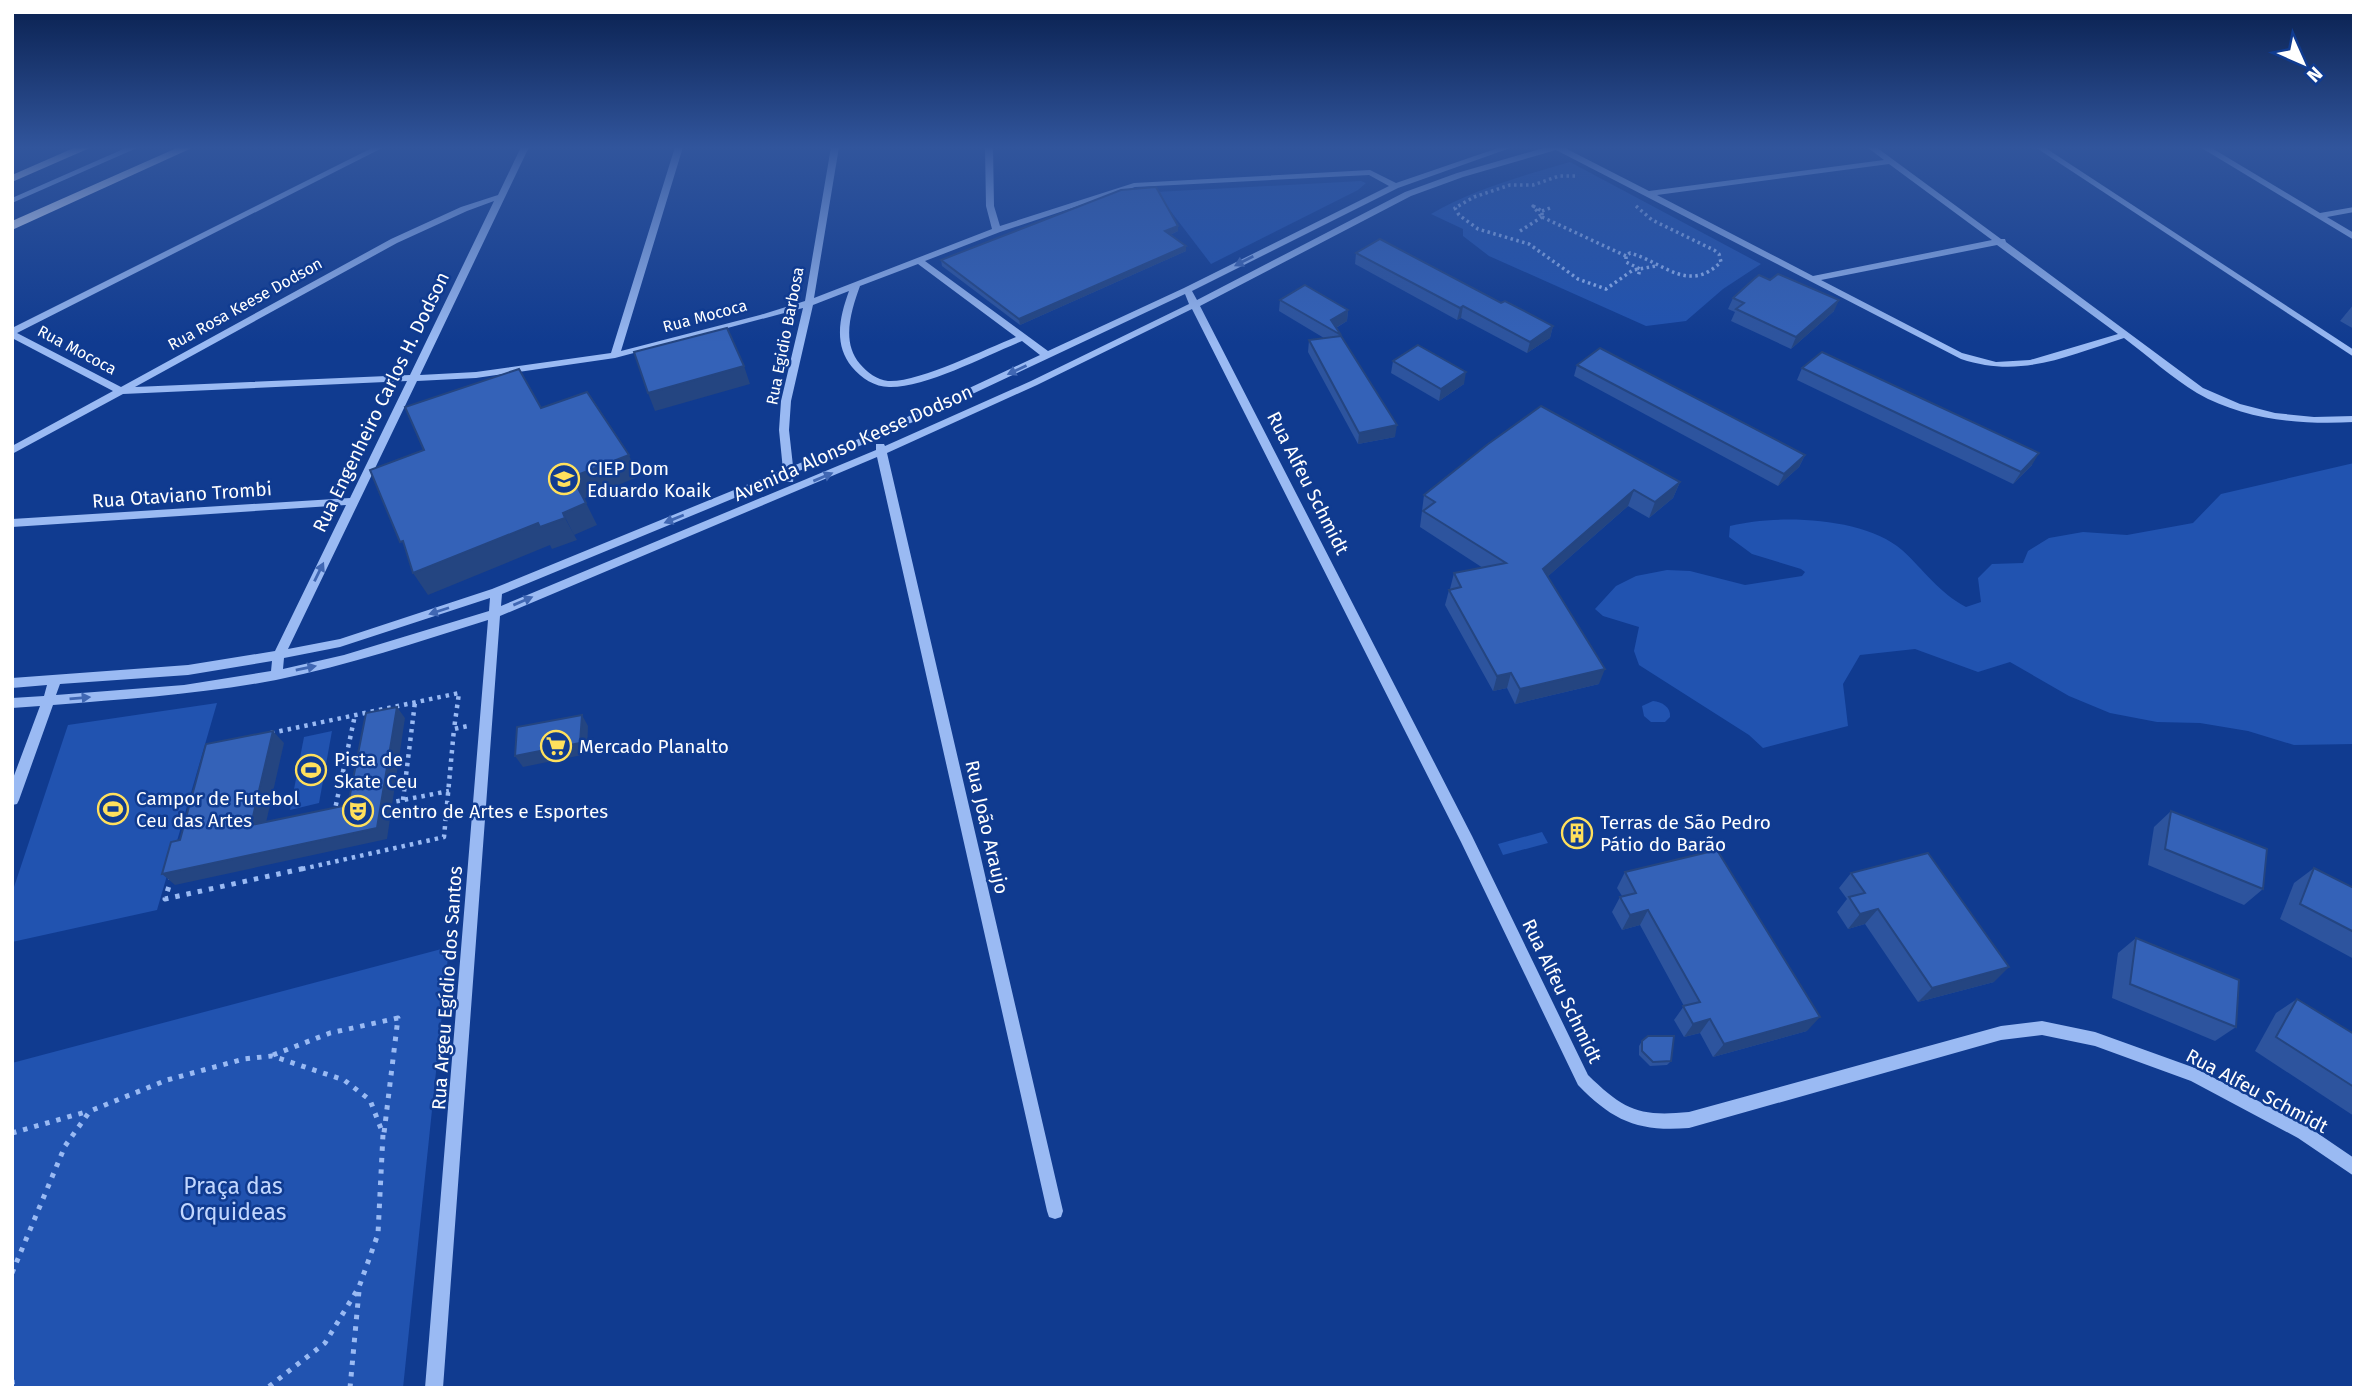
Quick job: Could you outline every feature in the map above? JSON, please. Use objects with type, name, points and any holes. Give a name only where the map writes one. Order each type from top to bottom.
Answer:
[{"type":"main road","points":[[12,226],[42,212]]},
{"type":"street","points":[[12,333],[251,212]]},
{"type":"street","name":"Rua Rosa Keese Dodson","points":[[12,451],[394,241],[455,212]]},
{"type":"street","name":"Rua Engenheiro Carlos H. Dodson","points":[[276,675],[279,655],[492,212]]},
{"type":"street","points":[[615,355],[659,212]]},
{"type":"street","name":"Rua Egidio Barbosa","points":[[791,491],[784,430],[786,401],[809,303],[824,212]]},
{"type":"street","points":[[992,212],[997,230]]},
{"type":"street","name":"Rua Mococa","points":[[12,333],[121,391],[476,375],[615,355],[763,317],[809,303],[1048,212]]},
{"type":"street","name":"Avenida Alonso Keese Dodson","points":[[12,703],[184,690],[276,675],[344,660],[496,612],[791,491],[1034,383],[1347,212]]},
{"type":"street","name":"Avenida Alonso Keese Dodson","points":[[12,683],[188,670],[279,655],[340,643],[496,592],[877,435],[1048,356],[1191,297],[1369,212]]},
{"type":"street","points":[[1683,212],[1959,355],[1979,362],[2004,365],[2030,362],[2125,335]]},
{"type":"street","points":[[1961,212],[2200,390],[2226,404],[2280,418],[2332,421],[2354,419]]},
{"type":"street","points":[[2138,212],[2354,354]]},
{"type":"street","points":[[2313,212],[2354,237]]},
{"type":"street","points":[[2319,216],[2337,212]]},
{"type":"street","points":[[1812,279],[2002,241]]},
{"type":"street","points":[[918,260],[1048,356]]},
{"type":"street","points":[[856,284],[843,327],[848,354],[860,372],[874,380],[900,384],[1022,338]]},
{"type":"street","name":"Rua Alfeu Schmidt","points":[[1191,297],[1467,840],[1583,1080],[1602,1100],[1625,1116],[1660,1124],[1689,1120],[2001,1033],[2042,1028],[2095,1039],[2195,1075],[2304,1133],[2354,1168]]},
{"type":"street","name":"Rua João Araujo","points":[[877,435],[1055,1211]]},
{"type":"street","name":"Rua Otaviano Trombi","points":[[12,523],[353,501]]},
{"type":"street","name":"Rua Argeu Egídio dos Santos","points":[[435,1388],[496,592]]},
{"type":"street","points":[[12,800],[55,681]]},
{"type":"path","points":[[1456,212],[1478,229],[1529,244],[1578,279],[1606,289],[1633,270],[1656,266]]},
{"type":"path","points":[[1538,212],[1587,241],[1626,256]]},
{"type":"path","points":[[1542,212],[1542,217]]},
{"type":"path","points":[[1626,256],[1630,253],[1640,254],[1656,266],[1691,278],[1704,276],[1721,262],[1719,254],[1714,250],[1652,220],[1643,212]]},
{"type":"path","points":[[1520,231],[1542,217]]},
{"type":"path","points":[[1626,256],[1626,262],[1640,269]]},
{"type":"path","points":[[1638,277],[1640,269]]},
{"type":"path","points":[[173,873],[165,899],[444,837],[459,693],[263,735]]},
{"type":"path","points":[[403,800],[415,702]]},
{"type":"path","points":[[334,814],[355,715]]},
{"type":"path","points":[[454,729],[469,725]]},
{"type":"path","points":[[380,805],[449,791]]},
{"type":"path","points":[[321,817],[345,812]]},
{"type":"path","points":[[12,1133],[90,1111],[167,1080],[244,1059],[272,1056],[330,1033],[398,1018],[383,1134],[378,1234],[359,1287],[326,1343],[267,1388]]},
{"type":"path","points":[[272,1056],[344,1080],[370,1100],[383,1134]]},
{"type":"path","points":[[12,1273],[15,1260],[65,1146],[90,1111]]},
{"type":"path","points":[[350,1388],[359,1287]]},
{"type":"path","points":[[12,1380],[13,1388]]},
{"type":"green space","points":[[1172,212],[1314,212],[1211,264]]},
{"type":"green space","points":[[1664,212],[1761,264],[1723,289],[1686,321],[1646,326],[1489,256],[1463,236],[1463,229],[1431,214]]},
{"type":"green space","points":[[2354,463],[2354,744],[2294,745],[2248,731],[2200,723],[2157,722],[2110,713],[2069,696],[2010,662],[1978,672],[1915,649],[1860,655],[1843,684],[1848,726],[1763,748],[1749,735],[1639,665],[1634,651],[1639,627],[1603,616],[1595,609],[1616,586],[1636,576],[1667,570],[1690,571],[1745,585],[1802,576],[1805,572],[1801,569],[1752,554],[1729,537],[1730,526],[1771,520],[1819,521],[1866,531],[1886,539],[1902,550],[1948,595],[1966,607],[1981,602],[1978,578],[1992,564],[2023,563],[2028,551],[2049,538],[2083,532],[2127,535],[2193,523],[2221,494]]},
{"type":"green space","points":[[1653,701],[1663,704],[1669,710],[1670,717],[1665,722],[1651,722],[1644,716],[1642,706]]},
{"type":"green space","name":"Campor de Futebol Ceu das Artes","points":[[217,703],[157,910],[12,942],[12,893],[68,725]]},
{"type":"green space","name":"Pista de Skate Ceu","points":[[332,731],[319,803],[290,810],[304,737]]},
{"type":"green space","points":[[1542,832],[1548,843],[1503,855],[1498,844]]},
{"type":"green space","name":"Praça das Orquideas","points":[[449,947],[403,1388],[12,1388],[12,1063]]},
{"type":"building","points":[[1064,212],[1170,212],[1178,226],[1165,231],[1186,246],[1019,319],[941,260]]},
{"type":"building","points":[[1380,239],[1501,303],[1505,301],[1553,326],[1530,342],[1356,253]]},
{"type":"building","points":[[1778,274],[1839,300],[1796,337],[1736,309],[1744,303],[1733,298],[1754,279],[1759,275],[1770,280]]},
{"type":"building","points":[[1305,285],[1348,310],[1331,320],[1341,335],[1280,300]]},
{"type":"building","points":[[727,328],[744,366],[648,393],[634,352]]},
{"type":"building","points":[[1341,336],[1397,425],[1359,433],[1309,340]]},
{"type":"building","points":[[1418,345],[1466,372],[1441,389],[1393,361]]},
{"type":"building","points":[[1600,348],[1805,455],[1784,474],[1577,365]]},
{"type":"building","points":[[1822,352],[2039,453],[2021,472],[1802,368]]},
{"type":"building","points":[[519,369],[541,408],[587,392],[629,455],[572,477],[586,503],[563,513],[565,518],[540,527],[538,523],[413,573],[403,541],[400,542],[370,470],[424,450],[405,407]]},
{"type":"building","points":[[1541,406],[1680,482],[1655,502],[1634,490],[1543,569],[1605,669],[1520,689],[1511,673],[1497,676],[1449,590],[1461,587],[1454,573],[1506,563],[1423,511],[1435,502],[1424,495]]},
{"type":"building","points":[[397,707],[377,828],[162,874],[171,842],[180,840],[206,744],[273,731],[251,825],[348,805],[366,713]]},
{"type":"building","points":[[582,715],[580,743],[515,756],[517,727]]},
{"type":"building","points":[[2171,811],[2267,849],[2263,889],[2165,849]]},
{"type":"building","points":[[1717,850],[1820,1017],[1724,1044],[1710,1019],[1693,1024],[1683,1006],[1700,1002],[1648,910],[1630,915],[1620,897],[1636,893],[1625,872]]},
{"type":"building","points":[[1928,853],[2009,967],[1932,988],[1878,909],[1860,914],[1849,897],[1865,893],[1851,873]]},
{"type":"building","points":[[2314,868],[2354,888],[2354,932],[2300,904]]},
{"type":"building","points":[[2136,938],[2239,980],[2236,1027],[2130,984]]},
{"type":"building","points":[[2297,999],[2354,1034],[2354,1087],[2276,1037]]},
{"type":"building","points":[[1648,1036],[1674,1036],[1671,1061],[1653,1062],[1642,1051],[1642,1041]]},
{"type":"place","name":"CIEP Dom Eduardo Koaik","points":[[564,479]]},
{"type":"place","name":"Mercado Planalto","points":[[556,746]]},
{"type":"place","name":"Pista de Skate Ceu","points":[[311,770]]},
{"type":"place","name":"Campor de Futebol Ceu das Artes","points":[[113,809]]},
{"type":"place","name":"Centro de Artes e Esportes","points":[[358,811]]},
{"type":"place","name":"Terras de São Pedro Pátio do Barão","points":[[1577,833]]}]
